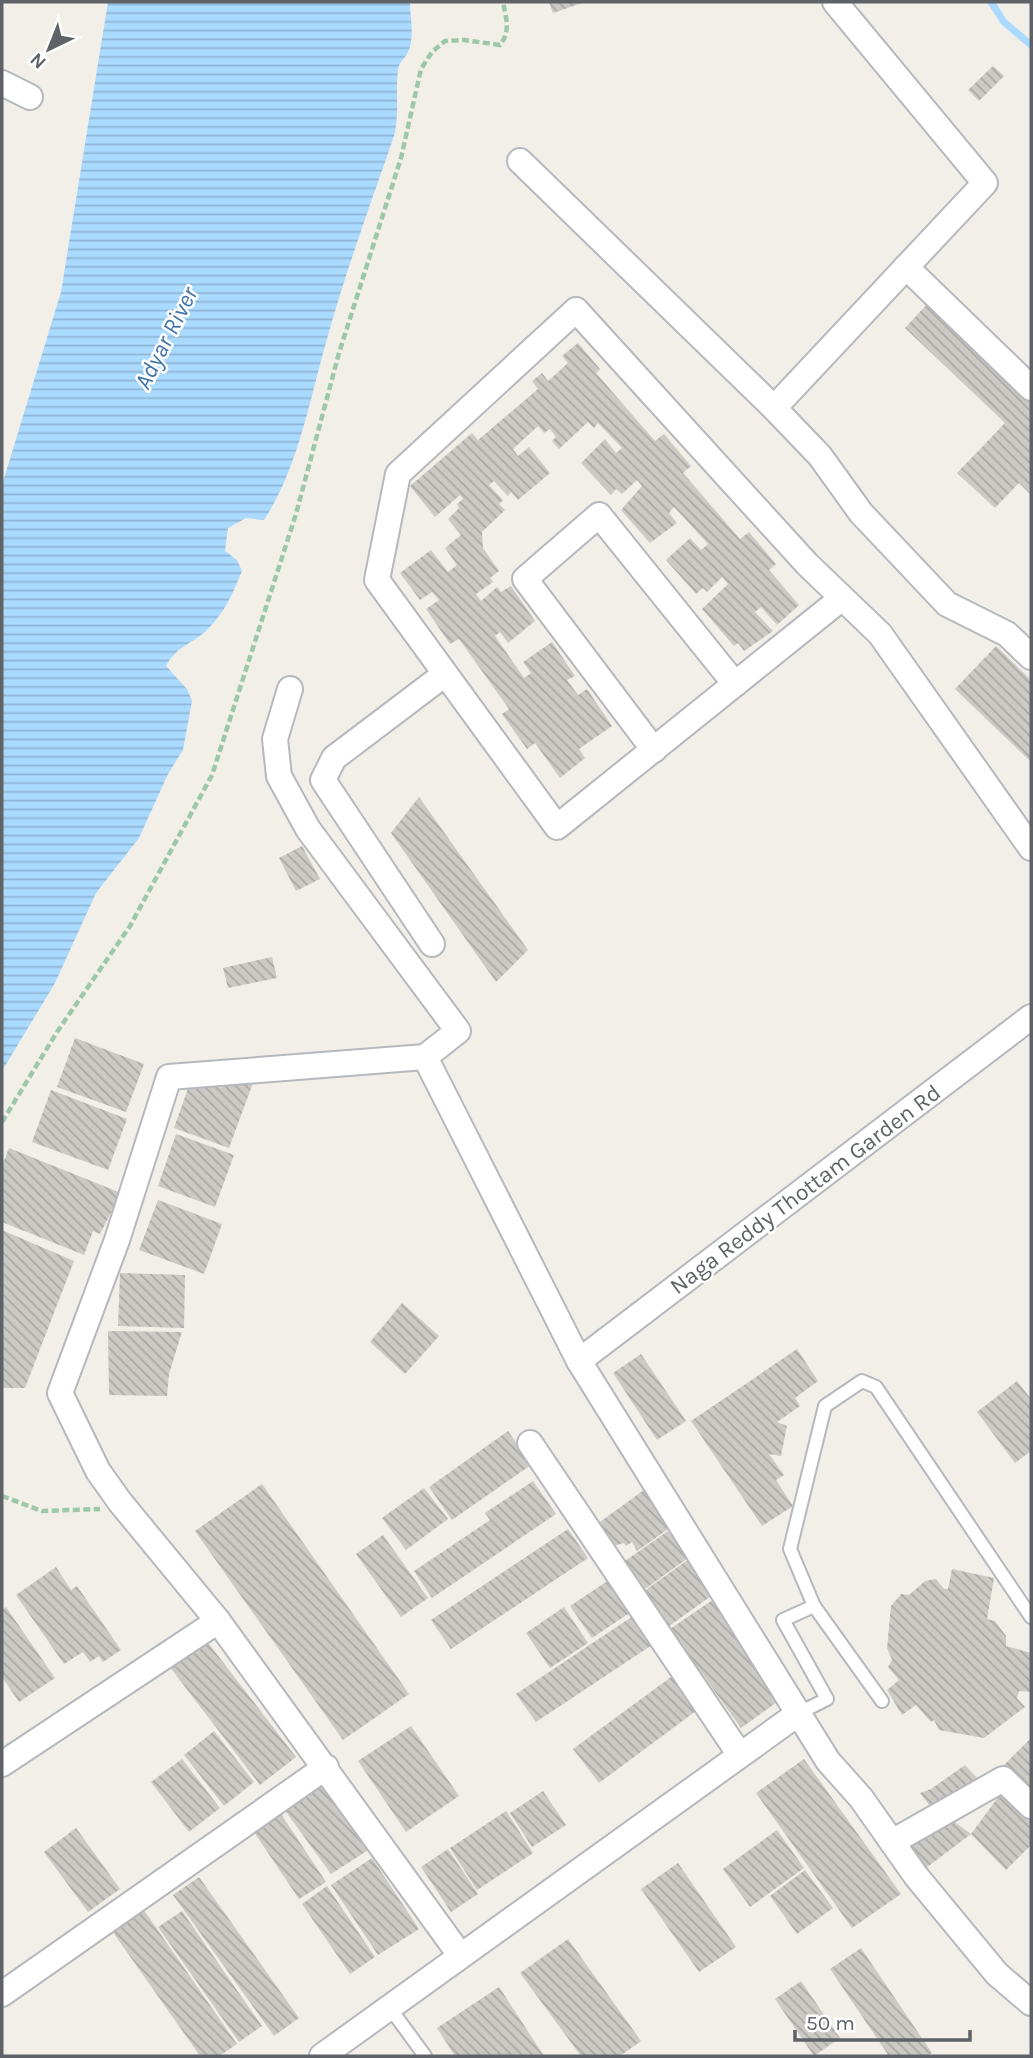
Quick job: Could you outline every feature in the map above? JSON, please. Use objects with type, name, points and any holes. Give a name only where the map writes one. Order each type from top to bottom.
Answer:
[{"type":"street","points":[[774,408],[985,183],[835,2]]},
{"type":"street","points":[[2,83],[30,97]]},
{"type":"street","points":[[520,161],[774,408],[820,456],[861,513],[947,604],[1007,634],[1031,657]]},
{"type":"street","points":[[906,267],[1031,388]]},
{"type":"street","points":[[842,598],[557,827],[377,580],[398,474],[576,310],[807,564],[880,634],[1031,848]]},
{"type":"street","points":[[654,750],[525,579],[599,515],[735,684]]},
{"type":"street","points":[[432,944],[323,780],[334,758],[445,674]]},
{"type":"street","points":[[290,689],[275,739],[279,776],[315,839],[458,1031],[425,1057],[169,1077],[117,1240],[60,1393],[99,1471],[120,1502],[218,1620],[460,1955]]},
{"type":"street","name":"Naga Reddy Thottam Garden Rd","points":[[579,1361],[1031,1017]]},
{"type":"street","points":[[425,1057],[579,1361],[828,1761],[861,1798],[916,1876],[997,1974],[1031,2003]]},
{"type":"street","points":[[530,1443],[740,1755]]},
{"type":"street","points":[[2,1764],[218,1620]]},
{"type":"street","points":[[322,2056],[799,1713]]},
{"type":"street","points":[[2,1994],[72,1948],[326,1767]]},
{"type":"street","points":[[892,1842],[1003,1779],[1031,1806]]},
{"type":"lane","points":[[882,1701],[814,1605],[790,1549],[825,1406],[862,1381],[876,1387],[1031,1617]]},
{"type":"lane","points":[[799,1713],[827,1699],[783,1620],[814,1605]]},
{"type":"lane","points":[[390,2008],[425,2056]]},
{"type":"path","points":[[2,1122],[57,1032],[130,926],[212,775],[296,514],[339,353],[401,158],[422,69],[432,52],[445,41],[464,40],[499,45],[505,38],[508,26],[503,2]]},
{"type":"path","points":[[2,1496],[42,1511],[96,1510],[120,1502]]},
{"type":"water","name":"Adyar River","points":[[108,2],[410,2],[411,40],[398,70],[394,136],[342,288],[302,432],[286,478],[264,520],[246,518],[228,528],[225,551],[237,560],[242,571],[235,587],[214,623],[180,649],[166,666],[187,689],[192,701],[183,750],[168,774],[139,838],[96,893],[55,983],[2,1071],[2,485],[61,292]]},
{"type":"building","points":[[549,2],[585,2],[553,13]]},
{"type":"building","points":[[993,66],[1004,76],[979,101],[968,90]]},
{"type":"building","points":[[930,301],[1031,397],[1031,495],[1019,483],[995,508],[957,473],[1005,423],[905,328]]},
{"type":"building","points":[[578,343],[600,369],[596,373],[655,441],[664,434],[691,466],[683,473],[740,539],[749,532],[776,564],[769,570],[799,605],[777,625],[761,607],[755,612],[773,631],[744,651],[738,643],[734,646],[702,609],[728,584],[722,577],[707,592],[703,588],[696,594],[666,560],[690,538],[701,550],[708,544],[674,507],[669,513],[677,523],[650,543],[621,510],[642,486],[637,480],[622,494],[616,489],[611,495],[581,463],[605,439],[616,453],[622,448],[598,423],[594,428],[588,422],[559,449],[552,441],[556,437],[550,429],[544,433],[538,426],[513,449],[518,456],[529,447],[550,473],[518,500],[511,492],[508,496],[494,481],[489,485],[503,500],[499,504],[505,510],[482,532],[483,548],[499,571],[490,578],[493,582],[476,594],[481,601],[497,587],[501,592],[511,586],[535,621],[508,643],[500,632],[495,636],[524,678],[531,673],[523,662],[552,642],[575,676],[567,680],[578,695],[587,689],[612,726],[579,749],[585,758],[560,778],[535,743],[527,749],[502,714],[509,709],[459,639],[450,644],[426,609],[439,600],[432,592],[420,600],[400,573],[431,550],[448,572],[457,565],[445,548],[461,535],[448,519],[459,508],[457,504],[463,499],[460,495],[435,517],[410,486],[472,433],[478,440],[538,389],[532,381],[542,373],[548,381],[568,363],[562,356]]},
{"type":"building","points":[[996,646],[1031,680],[1031,762],[955,689]]},
{"type":"building","points":[[419,797],[528,950],[496,982],[391,833]]},
{"type":"building","points":[[302,846],[320,879],[296,891],[279,858]]},
{"type":"building","points":[[272,957],[277,978],[228,988],[223,968]]},
{"type":"building","points":[[75,1038],[144,1064],[126,1112],[57,1087]]},
{"type":"building","points":[[192,1077],[221,1088],[223,1081],[253,1083],[229,1148],[174,1128]]},
{"type":"building","points":[[51,1090],[127,1119],[108,1170],[32,1142]]},
{"type":"building","points":[[176,1134],[234,1155],[215,1207],[158,1186]]},
{"type":"building","points":[[9,1148],[121,1193],[100,1234],[93,1231],[84,1255],[2,1222],[2,1166]]},
{"type":"building","points":[[158,1200],[222,1224],[204,1274],[139,1250]]},
{"type":"building","points":[[2,1230],[74,1261],[25,1388],[2,1388]]},
{"type":"building","points":[[120,1273],[185,1275],[184,1328],[118,1326]]},
{"type":"building","points":[[402,1303],[439,1336],[405,1374],[370,1342]]},
{"type":"building","points":[[108,1331],[182,1332],[169,1374],[167,1396],[109,1395]]},
{"type":"building","points":[[797,1349],[818,1381],[795,1398],[800,1406],[777,1422],[787,1426],[781,1456],[769,1454],[784,1475],[776,1480],[793,1506],[762,1526],[691,1421]]},
{"type":"building","points":[[641,1354],[686,1421],[657,1440],[613,1373]]},
{"type":"building","points":[[1017,1381],[1031,1399],[1031,1451],[1015,1463],[977,1412]]},
{"type":"building","points":[[508,1431],[531,1465],[452,1520],[429,1487]]},
{"type":"building","points":[[533,1481],[556,1514],[432,1598],[414,1571],[490,1520],[485,1513]]},
{"type":"building","points":[[262,1484],[409,1694],[343,1740],[195,1531]]},
{"type":"building","points":[[424,1488],[448,1519],[406,1550],[382,1518]]},
{"type":"building","points":[[644,1490],[671,1527],[637,1551],[632,1542],[626,1546],[624,1543],[613,1546],[597,1524]]},
{"type":"building","points":[[568,1529],[588,1558],[451,1649],[431,1620]]},
{"type":"building","points":[[668,1531],[688,1558],[645,1589],[625,1561]]},
{"type":"building","points":[[383,1535],[428,1598],[401,1617],[356,1554]]},
{"type":"building","points":[[689,1559],[714,1594],[665,1629],[640,1594]]},
{"type":"building","points":[[56,1567],[71,1590],[77,1586],[121,1650],[103,1662],[99,1656],[90,1662],[83,1652],[64,1664],[16,1595]]},
{"type":"building","points":[[952,1569],[994,1578],[987,1619],[995,1621],[1006,1636],[1006,1646],[1031,1653],[1031,1692],[1019,1691],[1017,1698],[1025,1707],[984,1738],[939,1730],[934,1720],[931,1722],[916,1705],[902,1715],[887,1690],[899,1680],[888,1667],[892,1660],[887,1648],[891,1606],[901,1594],[909,1595],[925,1581],[936,1579],[944,1589],[948,1589]]},
{"type":"building","points":[[609,1580],[631,1612],[592,1638],[570,1606]]},
{"type":"building","points":[[714,1599],[784,1697],[741,1728],[670,1629]]},
{"type":"building","points":[[6,1607],[55,1678],[19,1702],[2,1677],[2,1610]]},
{"type":"building","points":[[564,1607],[588,1643],[550,1668],[526,1633]]},
{"type":"building","points":[[636,1614],[655,1643],[536,1722],[516,1694]]},
{"type":"building","points":[[202,1635],[296,1757],[260,1785],[166,1662]]},
{"type":"building","points":[[671,1677],[696,1711],[599,1783],[573,1749]]},
{"type":"building","points":[[411,1726],[459,1796],[406,1832],[358,1761]]},
{"type":"building","points":[[214,1731],[254,1782],[224,1806],[184,1755]]},
{"type":"building","points":[[1031,1738],[1031,1795],[1004,1765]]},
{"type":"building","points":[[182,1759],[220,1808],[189,1832],[151,1782]]},
{"type":"building","points":[[804,1759],[901,1894],[852,1928],[756,1793]]},
{"type":"building","points":[[965,1765],[980,1781],[933,1810],[920,1793],[931,1789]]},
{"type":"building","points":[[326,1767],[370,1849],[331,1874],[284,1809]]},
{"type":"building","points":[[543,1791],[566,1825],[532,1847],[510,1813]]},
{"type":"building","points":[[1002,1792],[1031,1813],[1031,1845],[1006,1870],[971,1834]]},
{"type":"building","points":[[506,1811],[533,1853],[477,1890],[450,1848]]},
{"type":"building","points":[[281,1814],[326,1882],[299,1899],[254,1832]]},
{"type":"building","points":[[948,1817],[971,1834],[922,1871],[906,1847]]},
{"type":"building","points":[[76,1828],[120,1889],[88,1912],[44,1852]]},
{"type":"building","points":[[777,1830],[804,1868],[750,1907],[723,1869]]},
{"type":"building","points":[[448,1849],[478,1894],[451,1912],[421,1867]]},
{"type":"building","points":[[372,1858],[419,1929],[378,1955],[331,1885]]},
{"type":"building","points":[[678,1863],[736,1947],[699,1972],[641,1889]]},
{"type":"building","points":[[805,1870],[833,1908],[797,1934],[770,1896]]},
{"type":"building","points":[[199,1877],[299,2018],[274,2036],[173,1895]]},
{"type":"building","points":[[327,1886],[375,1957],[350,1974],[302,1904]]},
{"type":"building","points":[[141,1906],[237,2044],[219,2056],[200,2056],[110,1928]]},
{"type":"building","points":[[182,1911],[262,2026],[239,2042],[158,1927]]},
{"type":"building","points":[[568,1939],[641,2041],[620,2056],[581,2056],[520,1973]]},
{"type":"building","points":[[861,1948],[932,2053],[927,2056],[889,2056],[830,1969]]},
{"type":"building","points":[[801,1981],[840,2038],[814,2056],[775,1999]]},
{"type":"building","points":[[499,1987],[544,2056],[455,2056],[437,2028]]},
{"type":"waterway","points":[[991,2],[1004,22],[1031,45]]}]
